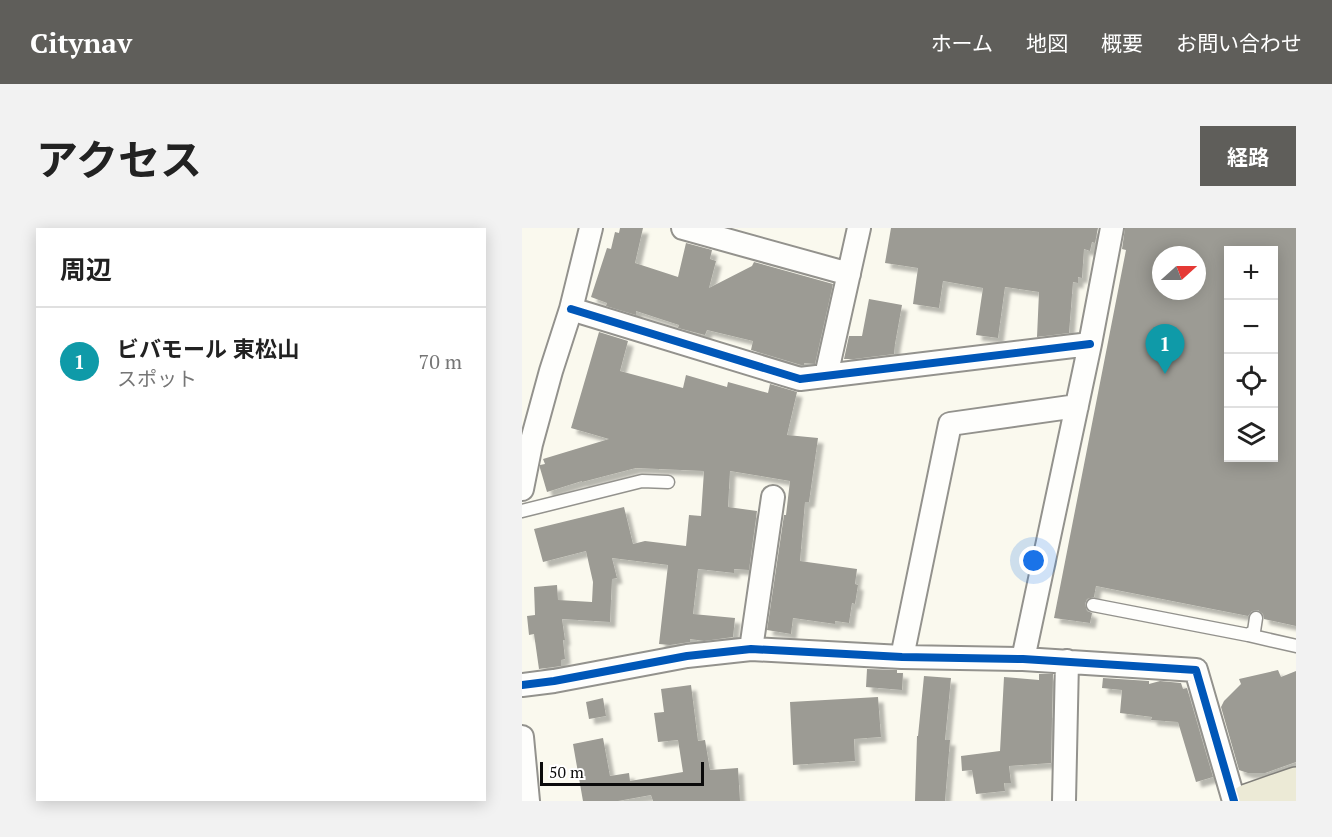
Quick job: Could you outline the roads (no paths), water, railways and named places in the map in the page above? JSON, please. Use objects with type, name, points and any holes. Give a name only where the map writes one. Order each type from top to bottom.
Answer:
[{"type":"main road","points":[[1247,801],[1296,784]]},
{"type":"street","points":[[522,489],[531,444],[571,309],[591,228]]},
{"type":"street","points":[[683,228],[849,274]]},
{"type":"street","points":[[826,376],[859,228]]},
{"type":"street","points":[[1023,659],[1090,344],[1112,228]]},
{"type":"street","points":[[571,309],[800,379],[1090,344]]},
{"type":"street","points":[[902,657],[950,424],[1077,406]]},
{"type":"street","points":[[752,649],[773,497]]},
{"type":"street","points":[[522,685],[687,656],[752,649],[902,657],[1023,659],[1196,670],[1234,801]]},
{"type":"street","points":[[1064,801],[1067,662]]},
{"type":"street","points":[[522,737],[528,801]]},
{"type":"lane","points":[[522,511],[642,482],[668,482]]},
{"type":"lane","points":[[1093,605],[1296,646]]},
{"type":"lane","points":[[1248,635],[1254,630],[1256,618]]},
{"type":"place","name":"ビバモール 東松山","points":[[1165,374]]}]
